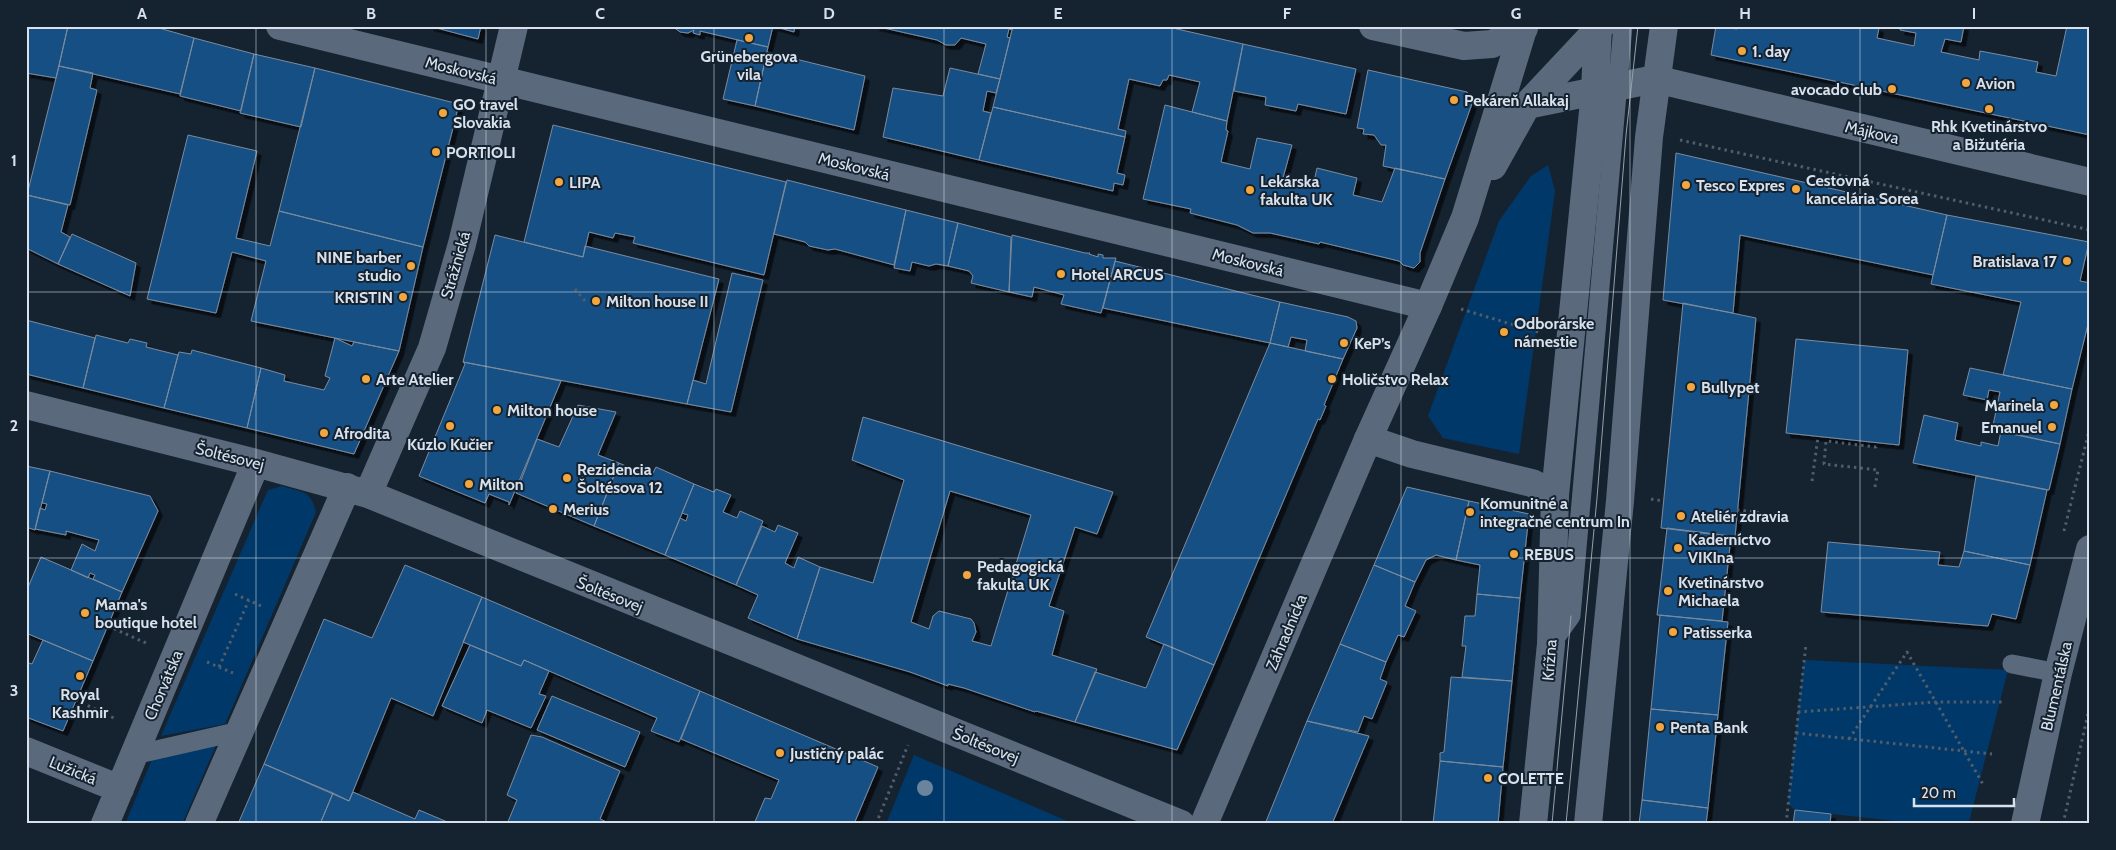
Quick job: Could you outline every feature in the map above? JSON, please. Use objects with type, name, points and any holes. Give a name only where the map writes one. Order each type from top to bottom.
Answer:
[{"type":"street","name":"Moskovská","points":[[280,26],[1428,306]]},
{"type":"street","name":"Strážnická","points":[[357,490],[432,348],[462,244],[514,26]]},
{"type":"street","points":[[1373,26],[1464,46],[1492,44],[1524,27]]},
{"type":"street","points":[[1588,824],[1620,501],[1655,79],[1664,26]]},
{"type":"street","points":[[1524,27],[1465,218],[1368,439],[1412,454],[1532,483],[1555,495],[1606,89],[1605,27]]},
{"type":"street","points":[[1465,218],[1527,105],[1605,27]]},
{"type":"street","points":[[1527,105],[1655,79]]},
{"type":"street","name":"Májkova","points":[[1655,79],[2090,182]]},
{"type":"street","name":"Šoltésovej","points":[[26,405],[357,490],[1181,824]]},
{"type":"street","name":"Záhradnícka","points":[[1204,824],[1368,439]]},
{"type":"street","name":"Chorvátska","points":[[105,824],[256,463]]},
{"type":"street","points":[[199,824],[289,618],[357,490]]},
{"type":"street","name":"Krížna","points":[[1534,824],[1550,644],[1555,495]]},
{"type":"street","name":"Blumentálska","points":[[2025,824],[2058,673],[2090,549]]},
{"type":"street","name":"Lužická","points":[[26,751],[120,788]]},
{"type":"lane","points":[[1550,644],[1571,616],[1606,89]]},
{"type":"lane","points":[[2012,664],[2058,673]]},
{"type":"lane","points":[[134,756],[240,731]]},
{"type":"path","points":[[1670,138],[2090,230]]},
{"type":"path","points":[[575,289],[585,301]]},
{"type":"path","points":[[1460,309],[1545,334]]},
{"type":"path","points":[[1812,481],[1818,437]]},
{"type":"path","points":[[1876,487],[1878,470],[1824,464],[1826,441],[1876,447],[1877,443]]},
{"type":"path","points":[[1650,499],[1663,501]]},
{"type":"path","points":[[1737,510],[1763,514]]},
{"type":"path","points":[[207,580],[289,618]]},
{"type":"path","points":[[219,667],[249,600]]},
{"type":"path","points":[[108,626],[150,645],[178,650],[260,685]]},
{"type":"path","points":[[1786,824],[1806,644]]},
{"type":"path","points":[[1850,739],[1906,652],[1984,786]]},
{"type":"path","points":[[76,700],[119,720]]},
{"type":"path","points":[[1798,712],[1936,702],[2003,702]]},
{"type":"path","points":[[2063,824],[2090,705]]},
{"type":"path","points":[[1796,733],[1992,754]]},
{"type":"path","points":[[876,824],[909,745]]},
{"type":"shaded area","points":[[1548,165],[1555,191],[1519,454],[1443,438],[1428,416],[1499,221],[1531,176]]},
{"type":"shaded area","points":[[282,486],[300,491],[308,496],[316,512],[225,724],[161,736],[268,490]]},
{"type":"shaded area","points":[[1804,660],[2008,670],[1969,822],[1924,824],[1795,810],[1788,803]]},
{"type":"shaded area","points":[[216,745],[182,824],[125,824],[153,757]]},
{"type":"shaded area","points":[[914,755],[1074,824],[886,824]]},
{"type":"building","points":[[26,26],[68,26],[56,78],[26,73]]},
{"type":"building","points":[[68,26],[152,26],[194,38],[180,94],[59,66]]},
{"type":"building","points":[[429,26],[481,26],[478,39]]},
{"type":"building","name":"Grünebergova vila","points":[[672,26],[773,26],[768,47],[700,31],[700,35],[693,33],[694,30],[688,33],[680,32]]},
{"type":"building","points":[[773,26],[795,26],[794,32]]},
{"type":"building","points":[[875,26],[1013,26],[1012,30],[1009,29],[1007,37],[1010,38],[1000,79],[978,74],[986,44],[961,38],[955,45],[946,45],[937,40]]},
{"type":"building","points":[[1013,26],[1164,26],[1243,44],[1227,121],[1192,112],[1200,82],[1169,75],[1167,80],[1163,80],[1160,86],[1129,79],[1118,129],[1126,131],[1125,137],[993,107]]},
{"type":"building","name":"Avion","points":[[1716,26],[1737,29],[1738,26],[1872,26],[1879,28],[1877,38],[1914,46],[1916,33],[1900,30],[1901,26],[1964,26],[1961,42],[1945,39],[1941,52],[1979,60],[1980,51],[2038,62],[2036,72],[2056,76],[2067,26],[2090,26],[2090,135],[1711,55]]},
{"type":"building","points":[[194,38],[254,54],[241,111],[180,96]]},
{"type":"building","points":[[737,40],[768,47],[755,106],[723,99]]},
{"type":"building","points":[[1243,44],[1356,69],[1346,114],[1298,104],[1296,111],[1265,105],[1266,97],[1234,91]]},
{"type":"building","points":[[767,52],[865,76],[854,130],[755,106]]},
{"type":"building","points":[[254,54],[315,68],[301,127],[240,113]]},
{"type":"building","points":[[59,66],[93,73],[90,88],[97,90],[70,205],[27,195]]},
{"type":"building","points":[[315,68],[455,103],[458,108],[423,247],[279,211]]},
{"type":"building","points":[[950,68],[1000,79],[996,93],[987,91],[983,111],[991,113],[979,160],[883,137],[893,88],[943,96]]},
{"type":"building","points":[[1368,70],[1467,92],[1473,101],[1445,179],[1383,166],[1386,145],[1381,145],[1374,135],[1363,134],[1364,129],[1357,128]]},
{"type":"building","name":"Lekárska fakulta UK","points":[[1165,105],[1227,121],[1226,130],[1228,131],[1221,162],[1250,169],[1257,138],[1292,145],[1283,178],[1313,186],[1317,168],[1357,178],[1353,195],[1382,202],[1395,168],[1445,179],[1420,253],[1420,262],[1414,268],[1403,265],[1399,261],[1320,242],[1319,244],[1270,233],[1253,233],[1237,225],[1190,213],[1191,209],[1143,199]]},
{"type":"building","points":[[993,107],[1125,137],[1117,173],[1125,175],[1123,185],[1114,183],[1113,191],[979,160]]},
{"type":"building","points":[[553,125],[786,182],[764,275],[633,243],[635,237],[615,233],[613,238],[589,232],[583,257],[524,242]]},
{"type":"building","points":[[188,135],[257,151],[236,238],[270,246],[279,211],[423,247],[399,351],[251,321],[266,261],[232,252],[216,313],[147,299]]},
{"type":"building","points":[[1676,153],[1947,215],[1933,275],[1740,235],[1733,313],[1663,300]]},
{"type":"building","points":[[787,180],[906,210],[894,265],[835,249],[828,250],[809,246],[805,242],[774,234]]},
{"type":"building","points":[[27,195],[68,205],[61,232],[70,237],[58,264],[26,248]]},
{"type":"building","points":[[906,210],[958,223],[948,266],[936,264],[929,266],[912,262],[910,271],[894,268]]},
{"type":"building","points":[[1947,215],[2089,242],[2080,281],[2090,283],[2090,316],[2072,389],[2003,375],[2021,302],[1931,284]]},
{"type":"building","points":[[958,223],[1011,237],[1009,292],[971,283],[973,276],[969,271],[948,266]]},
{"type":"building","points":[[72,234],[136,263],[130,296],[58,264]]},
{"type":"building","name":"Milton house II","points":[[495,235],[583,257],[585,246],[719,279],[687,404],[463,362]]},
{"type":"building","name":"Hotel ARCUS","points":[[1012,235],[1090,253],[1098,257],[1098,254],[1103,255],[1103,258],[1116,258],[1101,313],[1061,304],[1064,295],[1034,287],[1032,297],[1009,292]]},
{"type":"building","points":[[1115,261],[1280,302],[1270,343],[1103,308]]},
{"type":"building","points":[[732,273],[763,280],[731,412],[687,404],[693,380],[706,384]]},
{"type":"building","points":[[1280,302],[1348,317],[1356,321],[1357,328],[1343,359],[1305,351],[1307,340],[1291,337],[1288,347],[1270,343]]},
{"type":"building","points":[[1683,303],[1756,318],[1735,537],[1661,528]]},
{"type":"building","points":[[26,320],[95,338],[83,388],[26,374]]},
{"type":"building","points":[[96,335],[128,343],[130,339],[147,343],[146,347],[178,355],[164,408],[83,388]]},
{"type":"building","points":[[335,338],[352,346],[354,342],[399,351],[354,454],[247,428],[261,368],[285,375],[284,381],[324,390],[330,378],[325,376]]},
{"type":"building","points":[[1796,339],[1908,350],[1899,445],[1786,433]]},
{"type":"building","points":[[1270,343],[1343,359],[1324,405],[1326,406],[1320,420],[1318,419],[1214,665],[1146,637]]},
{"type":"building","points":[[192,350],[261,368],[247,428],[164,408],[179,352],[191,354]]},
{"type":"building","name":"Milton house","points":[[463,362],[561,381],[509,505],[509,502],[489,494],[485,503],[419,476],[465,364]]},
{"type":"building","points":[[1970,368],[2072,389],[2060,444],[1992,430],[2000,392],[1989,390],[1987,400],[1963,395]]},
{"type":"building","name":"Rezidencia Šoltésova 12","points":[[578,405],[616,412],[598,455],[619,463],[594,526],[516,493],[537,439],[559,447]]},
{"type":"building","points":[[1924,415],[1958,423],[1955,440],[1981,446],[1981,442],[1998,446],[2001,431],[2060,444],[2049,490],[1913,463]]},
{"type":"building","name":"Pedagogická fakulta UK","points":[[863,417],[1113,492],[1097,534],[1075,527],[1049,606],[1064,611],[1052,655],[1097,669],[1075,722],[1035,712],[964,688],[948,684],[948,686],[910,672],[797,639],[820,567],[873,583],[904,480],[852,460]],"holes":[[[950,491],[1031,515],[991,646],[972,641],[976,632],[971,619],[939,611],[933,616],[929,629],[911,622]]]},
{"type":"building","points":[[619,463],[651,477],[656,467],[694,484],[665,555],[594,526]]},
{"type":"building","points":[[26,466],[50,471],[35,530],[26,527]]},
{"type":"building","points":[[50,471],[150,496],[158,511],[122,592],[93,579],[95,575],[90,573],[88,578],[71,570],[82,544],[95,551],[99,540],[66,531],[66,535],[35,529],[40,508],[45,510],[47,504],[42,503]]},
{"type":"building","points":[[1976,476],[2047,490],[2030,565],[1964,551]]},
{"type":"building","points":[[694,484],[714,492],[716,489],[731,495],[723,512],[737,518],[740,511],[763,521],[736,585],[665,555],[680,518],[686,521],[688,515],[682,513]]},
{"type":"building","points":[[1407,487],[1469,501],[1456,560],[1436,555],[1426,560],[1415,582],[1374,565]]},
{"type":"building","points":[[1469,501],[1529,514],[1520,598],[1477,594],[1480,565],[1456,560]]},
{"type":"building","points":[[778,525],[798,533],[785,563],[794,568],[798,557],[820,567],[797,639],[748,618],[758,595],[736,585],[762,526],[775,532]]},
{"type":"building","points":[[1667,528],[1731,536],[1722,621],[1657,615]]},
{"type":"building","points":[[1828,542],[1940,552],[1938,565],[1959,567],[1964,551],[2030,565],[2016,619],[1992,614],[1988,626],[1821,612]]},
{"type":"building","points":[[41,557],[122,592],[93,661],[26,633],[26,592]]},
{"type":"building","points":[[405,565],[482,597],[433,716],[391,698],[349,801],[264,764],[324,619],[372,638]]},
{"type":"building","points":[[1374,565],[1415,582],[1405,606],[1416,611],[1404,637],[1398,635],[1386,662],[1340,644]]},
{"type":"building","points":[[1477,594],[1520,598],[1512,681],[1462,677],[1466,646],[1462,646],[1465,616],[1475,616]]},
{"type":"building","points":[[482,597],[700,691],[679,742],[651,731],[657,718],[524,660],[521,666],[463,642]]},
{"type":"building","points":[[1660,615],[1728,622],[1718,715],[1651,709]]},
{"type":"building","points":[[43,640],[93,661],[63,731],[26,717],[26,662],[32,664]]},
{"type":"building","points":[[1164,644],[1214,665],[1177,750],[1075,722],[1095,672],[1146,688]]},
{"type":"building","points":[[1340,644],[1386,662],[1380,679],[1387,682],[1372,719],[1364,716],[1358,732],[1307,721]]},
{"type":"building","points":[[470,645],[521,666],[524,660],[549,671],[539,694],[546,696],[531,728],[487,710],[482,723],[442,706]]},
{"type":"building","points":[[1451,677],[1512,681],[1503,767],[1440,761],[1440,753],[1444,752]]},
{"type":"building","name":"Justičný palác","points":[[700,691],[878,767],[854,824],[754,824],[765,798],[771,799],[779,780],[681,739]]},
{"type":"building","points":[[552,696],[640,732],[625,767],[537,730]]},
{"type":"building","points":[[1651,709],[1718,715],[1708,808],[1642,800]]},
{"type":"building","points":[[1307,721],[1369,736],[1332,824],[1265,824]]},
{"type":"building","points":[[531,735],[542,737],[620,771],[600,819],[611,824],[507,824],[517,800],[507,795]]},
{"type":"building","points":[[1440,761],[1503,767],[1498,824],[1433,824]]},
{"type":"building","points":[[264,764],[333,793],[320,824],[238,824]]},
{"type":"building","points":[[353,792],[415,819],[419,810],[452,824],[320,824],[333,793],[349,801]]},
{"type":"building","points":[[1642,800],[1708,808],[1706,824],[1639,824]]},
{"type":"building","points":[[1795,810],[1831,814],[1830,824],[1793,824]]},
{"type":"tram line","points":[[1566,824],[1597,498],[1626,135],[1638,26]]},
{"type":"tram line","points":[[1552,824],[1571,616]]},
{"type":"place","name":"Grünebergova vila","points":[[749,38]]},
{"type":"place","name":"1. day","points":[[1742,51]]},
{"type":"place","name":"Avion","points":[[1966,83]]},
{"type":"place","name":"avocado club","points":[[1892,89]]},
{"type":"place","name":"Pekáreň Allakaj","points":[[1454,100]]},
{"type":"place","name":"Rhk Kvetinárstvo a Bižutéria","points":[[1989,109]]},
{"type":"place","name":"GO travel Slovakia","points":[[443,113]]},
{"type":"place","name":"PORTIOLI","points":[[436,152]]},
{"type":"place","name":"LIPA","points":[[559,182]]},
{"type":"place","name":"Tesco Expres","points":[[1686,185]]},
{"type":"place","name":"Cestovná kancelária Sorea","points":[[1796,189]]},
{"type":"place","name":"Lekárska fakulta UK","points":[[1250,190]]},
{"type":"place","name":"Bratislava 17","points":[[2067,261]]},
{"type":"place","name":"NINE barber studio","points":[[411,266]]},
{"type":"place","name":"Hotel ARCUS","points":[[1061,274]]},
{"type":"place","name":"KRISTIN","points":[[403,297]]},
{"type":"place","name":"Milton house II","points":[[596,301]]},
{"type":"place","name":"Odborárske námestie","points":[[1504,332]]},
{"type":"place","name":"KeP’s","points":[[1344,343]]},
{"type":"place","name":"Arte Atelier","points":[[366,379]]},
{"type":"place","name":"Holičstvo Relax","points":[[1332,379]]},
{"type":"place","name":"Bullypet","points":[[1691,387]]},
{"type":"place","name":"Marinela","points":[[2054,405]]},
{"type":"place","name":"Milton house","points":[[497,410]]},
{"type":"place","name":"Kúzlo Kučier","points":[[450,426]]},
{"type":"place","name":"Emanuel","points":[[2052,427]]},
{"type":"place","name":"Afrodita","points":[[324,433]]},
{"type":"place","name":"Rezidencia Šoltésova 12","points":[[567,478]]},
{"type":"place","name":"Milton","points":[[469,484]]},
{"type":"place","name":"Merius","points":[[553,509]]},
{"type":"place","name":"Komunitné a integračné centrum In","points":[[1470,512]]},
{"type":"place","name":"Ateliér zdravia","points":[[1681,516]]},
{"type":"place","name":"Kaderníctvo VIKIna","points":[[1678,548]]},
{"type":"place","name":"REBUS","points":[[1514,554]]},
{"type":"place","name":"Pedagogická fakulta UK","points":[[967,575]]},
{"type":"place","name":"Kvetinárstvo Michaela","points":[[1668,591]]},
{"type":"place","name":"Mama's boutique hotel","points":[[85,613]]},
{"type":"place","name":"Patisserka","points":[[1673,632]]},
{"type":"place","name":"Royal Kashmir","points":[[80,676]]},
{"type":"place","name":"Penta Bank","points":[[1660,727]]},
{"type":"place","name":"Justičný palác","points":[[780,753]]},
{"type":"place","name":"COLETTE","points":[[1488,778]]}]
